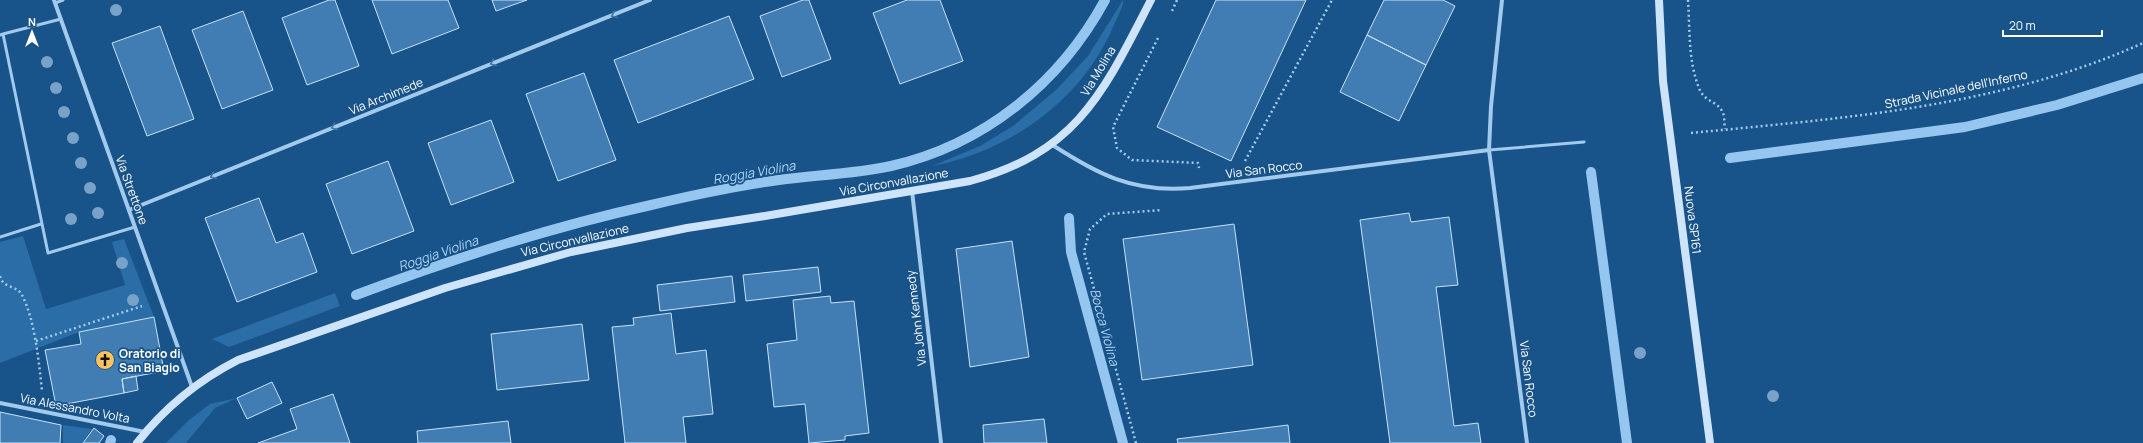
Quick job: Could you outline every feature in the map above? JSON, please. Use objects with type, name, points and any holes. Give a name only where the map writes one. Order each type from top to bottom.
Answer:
[{"type":"street","name":"Via Archimede","points":[[129,210],[650,0]]},
{"type":"street","name":"Via Molina","points":[[1052,144],[1080,118],[1104,88],[1151,0]]},
{"type":"street","name":"Via San Rocco","points":[[1502,0],[1491,106],[1489,150],[1527,443]]},
{"type":"street","name":"Nuova SP161","points":[[1659,0],[1660,50],[1710,443]]},
{"type":"street","name":"Via Strettone","points":[[54,1],[192,387]]},
{"type":"street","name":"Via San Rocco","points":[[1052,144],[1093,170],[1128,184],[1164,190],[1489,150]]},
{"type":"street","name":"Via Circonvallazione","points":[[137,443],[145,432],[172,404],[192,387],[214,372],[250,355],[445,288],[520,266],[597,246],[687,228],[970,181],[995,174],[1030,158],[1052,144]]},
{"type":"street","name":"Via John Kennedy","points":[[912,191],[941,443]]},
{"type":"street","name":"Via Alessandro Volta","points":[[0,403],[145,432]]},
{"type":"lane","points":[[54,1],[63,0]]},
{"type":"lane","points":[[61,19],[2,35],[48,253],[135,227]]},
{"type":"lane","points":[[1489,150],[1584,142]]},
{"type":"lane","points":[[0,237],[41,224]]},
{"type":"path","points":[[1170,14],[1177,0]]},
{"type":"path","points":[[1233,182],[1332,0]]},
{"type":"path","points":[[1688,0],[1694,74],[1699,90],[1706,100],[1718,106],[1723,112],[1725,129]]},
{"type":"path","points":[[1160,35],[1113,127],[1117,148],[1132,160],[1198,163],[1202,186]]},
{"type":"path","name":"Strada Vicinale dell'Inferno","points":[[1670,134],[1874,115],[1965,99],[2058,76],[2107,59],[2143,43]]},
{"type":"path","points":[[1136,443],[1084,252],[1090,229],[1107,214],[1169,209]]},
{"type":"path","points":[[0,276],[5,285],[18,290],[22,295],[36,341],[42,391],[24,408]]},
{"type":"path","points":[[36,341],[161,299]]},
{"type":"shaded area","points":[[1123,0],[1123,5],[1113,27],[1099,53],[1082,78],[1040,119],[1015,135],[988,149],[961,159],[932,166],[980,146],[1013,126],[1056,90],[1088,56]]},
{"type":"shaded area","points":[[23,236],[46,309],[125,285],[112,242],[124,239],[154,317],[79,332],[0,363],[0,242]]},
{"type":"shaded area","points":[[335,293],[340,306],[229,347],[212,339]]},
{"type":"shaded area","points":[[237,398],[215,408],[186,443],[166,443],[189,420],[210,404]]},
{"type":"shaded area","points":[[63,425],[92,429],[82,443],[63,443]]},
{"type":"building","points":[[329,0],[335,0],[359,66],[307,85],[282,18]]},
{"type":"building","points":[[372,0],[448,0],[459,28],[392,54]]},
{"type":"building","points":[[492,0],[527,0],[496,11]]},
{"type":"building","points":[[803,0],[809,0],[831,59],[782,77],[760,16]]},
{"type":"building","points":[[907,0],[940,0],[963,61],[900,84],[873,13]]},
{"type":"building","points":[[1216,0],[1306,0],[1231,161],[1157,127]]},
{"type":"building","points":[[1384,0],[1443,0],[1455,6],[1426,65],[1367,35]]},
{"type":"building","points":[[243,11],[273,90],[222,109],[192,30]]},
{"type":"building","points":[[729,16],[754,79],[638,123],[614,60]]},
{"type":"building","points":[[160,26],[194,119],[147,136],[112,43]]},
{"type":"building","points":[[1367,35],[1426,65],[1399,121],[1340,92]]},
{"type":"building","points":[[584,73],[616,160],[558,181],[526,94]]},
{"type":"building","points":[[491,120],[514,182],[451,205],[428,143]]},
{"type":"building","points":[[388,161],[414,231],[352,254],[326,184]]},
{"type":"building","points":[[259,198],[276,243],[303,233],[317,272],[237,302],[205,218]]},
{"type":"building","points":[[1409,213],[1411,222],[1449,217],[1458,285],[1436,287],[1454,426],[1478,423],[1481,443],[1390,443],[1360,220]]},
{"type":"building","points":[[1234,224],[1253,365],[1142,380],[1123,239]]},
{"type":"building","points":[[1012,241],[1029,357],[970,367],[956,249]]},
{"type":"building","points":[[818,267],[821,292],[746,301],[743,275]]},
{"type":"building","points":[[732,276],[735,302],[660,311],[657,285]]},
{"type":"building","points":[[830,296],[831,303],[854,301],[869,433],[845,436],[845,440],[809,443],[805,404],[774,407],[767,344],[797,340],[793,300]]},
{"type":"building","points":[[671,313],[676,354],[706,350],[713,414],[683,417],[686,443],[625,443],[612,327],[634,325],[633,318]]},
{"type":"building","name":"Oratorio di San Biagio","points":[[154,317],[164,371],[122,379],[124,393],[56,406],[45,350],[81,344],[79,332]]},
{"type":"building","points":[[582,324],[589,380],[497,390],[491,334]]},
{"type":"building","points":[[136,376],[138,390],[124,393],[122,379]]},
{"type":"building","points":[[272,382],[282,403],[247,419],[237,398]]},
{"type":"building","points":[[333,394],[350,443],[258,443],[297,429],[290,409]]},
{"type":"building","points":[[0,412],[61,425],[60,443],[0,443]]},
{"type":"building","points":[[1044,419],[1047,443],[984,443],[983,425]]},
{"type":"building","points":[[508,421],[511,443],[418,443],[417,431]]},
{"type":"building","points":[[1288,425],[1290,443],[1178,443],[1177,439]]},
{"type":"building","points":[[94,428],[104,436],[99,443],[83,443]]},
{"type":"waterway","name":"Roggia Violina","points":[[356,295],[465,257],[576,223],[731,188],[779,180],[877,169],[925,156],[957,143],[988,126],[1016,106],[1042,83],[1066,58],[1087,30],[1105,0]]},
{"type":"waterway","points":[[1730,158],[1965,127],[2057,105],[2143,78]]},
{"type":"waterway","points":[[1591,172],[1627,443]]},
{"type":"waterway","name":"Bocca Violina","points":[[1069,218],[1071,252],[1123,443]]},
{"type":"place","name":"Oratorio di San Biagio","points":[[105,360]]}]
